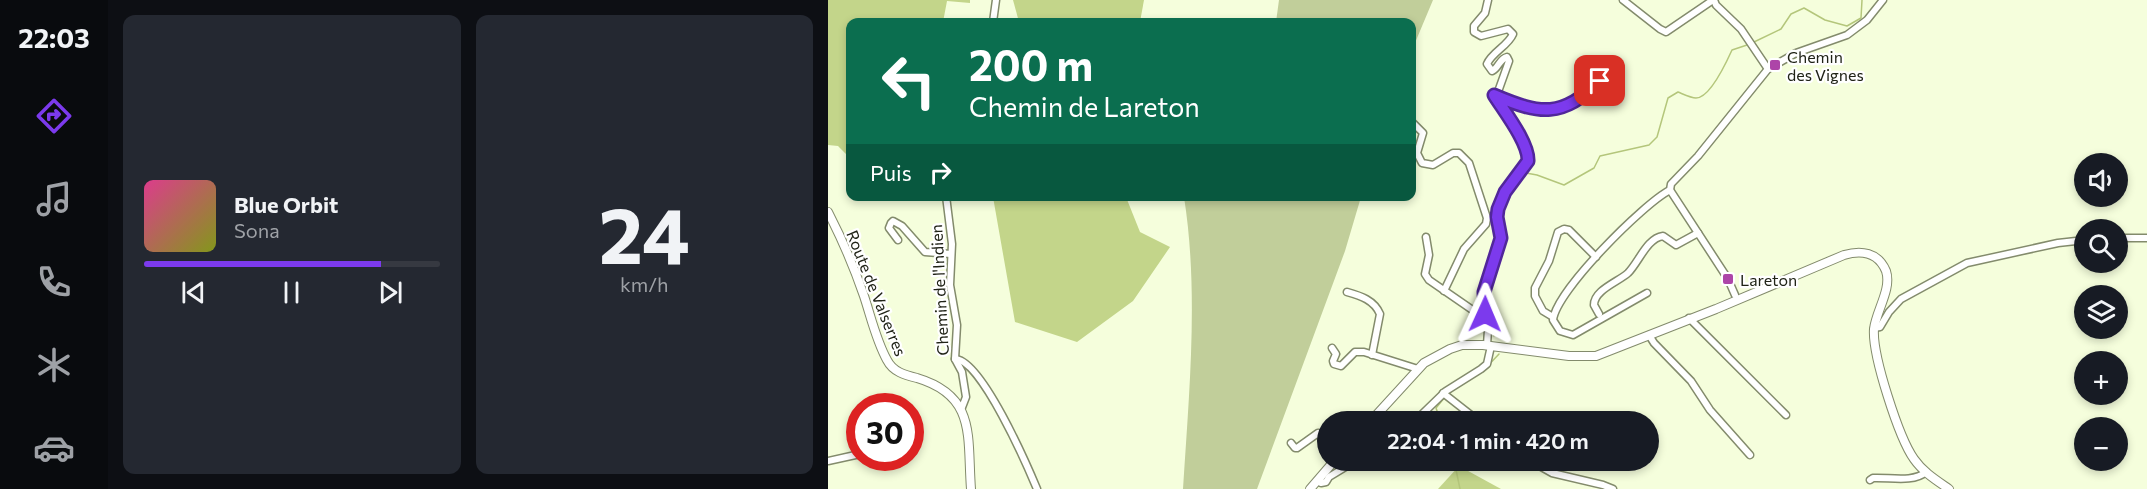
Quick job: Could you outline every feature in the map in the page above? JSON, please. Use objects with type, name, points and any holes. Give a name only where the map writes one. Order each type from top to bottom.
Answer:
[{"type":"street","points":[[994,18],[996,0]]},
{"type":"street","points":[[1488,0],[1485,13],[1474,26],[1474,32],[1481,36],[1508,29],[1513,34],[1487,64],[1492,71],[1503,58],[1507,57],[1509,61],[1499,89],[1494,95]]},
{"type":"street","points":[[1623,0],[1666,32],[1713,0],[1741,29],[1768,69]]},
{"type":"street","points":[[1738,297],[1670,190],[1671,184],[1698,156],[1768,69],[1796,53],[1847,35],[1867,20],[1883,0]]},
{"type":"street","points":[[1494,95],[1525,108],[1549,110],[1577,101],[1600,81]]},
{"type":"street","points":[[1427,411],[1487,364],[1489,345],[1484,292],[1501,238],[1497,217],[1498,209],[1505,192],[1528,161],[1526,147],[1494,95]]},
{"type":"street","points":[[1416,126],[1423,133],[1417,153],[1422,163],[1433,165],[1453,153],[1464,156],[1475,177],[1487,218],[1486,224],[1464,249],[1444,291]]},
{"type":"street","points":[[1553,317],[1563,295],[1596,257],[1656,199],[1670,190]]},
{"type":"street","name":"Chemin de l'Indien","points":[[947,201],[952,244],[950,285],[957,325],[955,359],[962,372],[966,397],[961,410]]},
{"type":"street","name":"Route de Valserres","points":[[828,212],[856,273],[882,351],[890,365],[897,372],[943,388],[952,396],[961,410],[966,430],[972,489]]},
{"type":"street","points":[[898,240],[890,228],[893,221],[902,226],[925,252],[951,254]]},
{"type":"street","points":[[1596,257],[1569,230],[1564,229],[1558,232],[1550,261],[1535,288],[1535,296],[1543,311],[1553,317],[1560,331],[1573,335],[1647,293]]},
{"type":"street","points":[[1599,314],[1594,305],[1596,298],[1635,266],[1645,249],[1659,237],[1663,236],[1676,245],[1698,233]]},
{"type":"street","points":[[1425,237],[1429,255],[1425,274],[1429,280],[1486,320]]},
{"type":"street","points":[[2128,238],[2147,238]]},
{"type":"street","points":[[1874,328],[1880,327],[1889,312],[1901,299],[1967,263],[2074,241]]},
{"type":"street","points":[[1380,411],[1418,369],[1432,358],[1461,345],[1489,345],[1589,358],[1799,273],[1861,251],[1873,255],[1882,264],[1887,277],[1886,289],[1874,328],[1874,343],[1878,363],[1900,428],[1910,452],[1926,472],[1949,489]]},
{"type":"street","points":[[1347,292],[1361,296],[1374,304],[1380,314],[1372,355]]},
{"type":"street","points":[[1689,318],[1716,309],[1738,297]]},
{"type":"street","points":[[1689,318],[1786,415]]},
{"type":"street","points":[[1649,335],[1654,344],[1697,388],[1710,410],[1750,455]]},
{"type":"street","points":[[1332,348],[1336,354],[1334,364],[1341,366],[1355,352],[1418,369]]},
{"type":"street","points":[[955,359],[962,360],[990,394],[1014,435],[1037,489]]},
{"type":"street","points":[[1445,395],[1466,411]]},
{"type":"street","points":[[1292,442],[1297,448],[1317,435]]},
{"type":"street","points":[[828,461],[846,457]]},
{"type":"street","points":[[1310,489],[1339,471]]},
{"type":"street","points":[[1548,471],[1594,482],[1612,489]]},
{"type":"street","points":[[1870,480],[1921,476],[1926,472]]},
{"type":"green space","points":[[828,0],[970,0],[970,3],[947,1],[944,18],[846,18],[846,154],[838,146],[828,145]]},
{"type":"green space","points":[[1013,0],[1144,0],[1141,18],[1018,18]]},
{"type":"green space","points":[[1279,0],[1433,0],[1416,40],[1416,18],[1277,18]]},
{"type":"green space","points":[[994,201],[1128,201],[1140,232],[1170,247],[1133,301],[1077,342],[1015,322]]},
{"type":"green space","points":[[1185,201],[1360,201],[1345,251],[1257,489],[1183,489],[1192,306],[1189,233]]},
{"type":"green space","points":[[1454,471],[1468,471],[1501,489],[1438,489]]},
{"type":"waterway","points":[[1754,42],[1781,29],[1791,14],[1804,8],[1825,20],[1847,26],[1861,18],[1862,0]]},
{"type":"waterway","points":[[1497,259],[1505,241],[1503,214],[1508,196],[1519,178],[1526,173],[1564,185],[1594,168],[1600,156],[1649,145],[1657,137],[1668,98],[1678,92],[1694,98],[1707,92],[1732,50],[1747,45]]},
{"type":"waterway","points":[[1489,286],[1489,312],[1494,336]]},
{"type":"waterway","points":[[1483,371],[1499,354]]},
{"type":"waterway","points":[[1448,394],[1459,386]]},
{"type":"waterway","points":[[1437,411],[1436,408],[1445,397]]},
{"type":"waterway","points":[[1456,471],[1460,489]]},
{"type":"place","name":"Chemin des Vignes","points":[[1775,65]]},
{"type":"place","name":"Lareton","points":[[1728,279]]},
{"type":"route","points":[[1485,314],[1484,292],[1501,238],[1497,217],[1498,209],[1505,192],[1528,161],[1526,147],[1494,95],[1525,108],[1549,110],[1577,101],[1600,81]]}]
